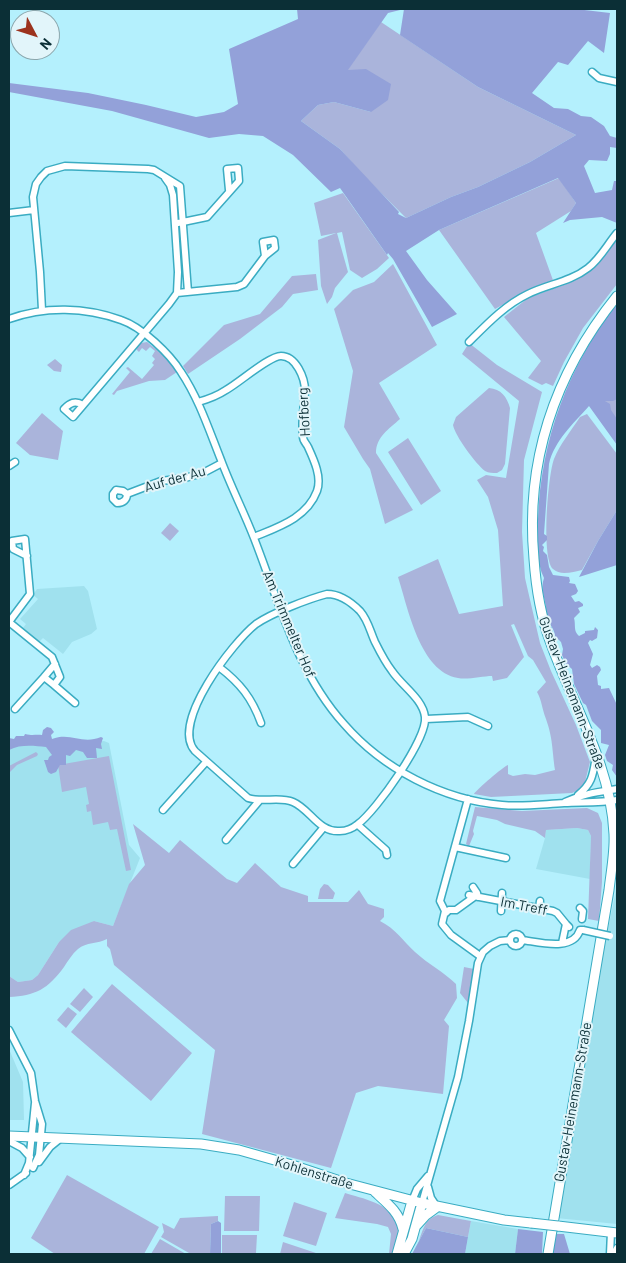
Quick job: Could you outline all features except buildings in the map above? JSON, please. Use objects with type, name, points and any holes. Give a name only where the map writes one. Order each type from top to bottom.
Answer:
[{"type":"main road","name":"Gustav-Heinemann-Straße","points":[[548,1254],[609,890],[616,831],[613,801],[607,791],[597,752],[557,660],[541,613],[532,543],[534,478],[541,445],[555,400],[585,339],[617,296]]},
{"type":"main road","name":"Kohlenstraße","points":[[9,1136],[201,1144],[239,1150],[422,1204],[504,1220],[614,1232]]},
{"type":"main road","points":[[372,1190],[395,1211],[403,1229]]},
{"type":"main road","points":[[397,1254],[412,1201]]},
{"type":"main road","points":[[404,1254],[412,1239],[422,1204]]},
{"type":"main road","points":[[415,1228],[426,1215],[437,1207]]},
{"type":"street","points":[[592,72],[599,78],[617,82]]},
{"type":"street","points":[[42,310],[33,197],[36,184],[47,171],[65,166],[154,170],[180,186],[188,292]]},
{"type":"street","points":[[83,405],[177,293],[179,284],[172,192],[165,178]]},
{"type":"street","points":[[175,224],[207,217],[229,190]]},
{"type":"street","points":[[9,213],[34,210]]},
{"type":"street","points":[[469,342],[502,310],[514,302],[527,294],[565,280],[588,268],[599,258],[617,233]]},
{"type":"street","points":[[177,293],[236,287],[244,284],[265,256]]},
{"type":"street","name":"Am Trimmelter Hof","points":[[9,319],[42,310],[74,310],[106,316],[123,321],[144,334],[167,353],[181,371],[198,402],[305,666],[326,703],[361,742],[401,770],[432,787],[468,799],[502,805],[613,801]]},
{"type":"street","name":"Hofberg","points":[[198,402],[212,399],[228,390],[273,358],[282,356],[293,360],[299,370],[305,390],[302,410],[303,440],[308,447],[319,476],[317,491],[296,518],[254,537]]},
{"type":"street","name":"Auf der Au","points":[[127,494],[161,481],[185,478],[204,472],[222,463]]},
{"type":"street","points":[[27,556],[30,594],[9,622],[52,656],[60,677],[54,685]]},
{"type":"street","points":[[327,594],[336,595],[348,601],[365,617],[384,658],[400,682],[422,705],[426,719],[423,732],[378,804],[358,825],[339,832],[324,827],[293,802],[281,800],[259,801],[244,796],[191,747],[189,737],[190,724],[200,698],[219,667],[248,631],[265,618],[327,594]]},
{"type":"street","points":[[15,709],[55,664]]},
{"type":"street","points":[[219,667],[244,689],[261,723]]},
{"type":"street","points":[[44,677],[75,703]]},
{"type":"street","points":[[426,719],[468,717],[488,726]]},
{"type":"street","name":"Am Trimmelter Hof","points":[[564,803],[575,797],[589,784],[597,752]]},
{"type":"street","points":[[163,810],[206,762]]},
{"type":"street","name":"Am Trimmelter Hof","points":[[575,797],[617,789]]},
{"type":"street","points":[[446,913],[440,901],[468,799]]},
{"type":"street","points":[[226,840],[259,801]]},
{"type":"street","points":[[358,825],[386,850],[387,855]]},
{"type":"street","points":[[293,864],[324,827]]},
{"type":"street","points":[[454,847],[506,858]]},
{"type":"street","points":[[473,887],[477,893],[446,913],[442,924],[462,944],[480,956]]},
{"type":"street","points":[[500,911],[502,893]]},
{"type":"street","name":"Im Treff","points":[[467,901],[500,901],[539,908],[557,913],[573,928],[614,936]]},
{"type":"street","points":[[539,908],[540,901]]},
{"type":"street","points":[[562,944],[573,928],[582,920],[583,911],[580,908]]},
{"type":"street","points":[[422,1204],[458,1077],[480,956],[490,946],[500,941],[510,940],[512,945],[518,946],[522,940],[562,944],[579,934],[573,928]]},
{"type":"street","points":[[9,1030],[31,1073],[35,1101],[42,1124],[24,1175]]},
{"type":"street","points":[[33,1168],[39,1155],[37,1136]]},
{"type":"street","points":[[9,1185],[33,1168],[50,1147],[61,1138]]},
{"type":"street","points":[[9,1141],[22,1148],[30,1157]]},
{"type":"street","points":[[412,1201],[417,1189],[429,1175]]},
{"type":"street","points":[[427,1186],[431,1198],[437,1207]]},
{"type":"street","points":[[610,1254],[614,1232]]},
{"type":"street","points":[[614,1254],[617,1248]]},
{"type":"shaded area","points":[[297,9],[404,9],[576,9],[610,13],[604,53],[588,41],[568,65],[558,62],[532,93],[554,108],[568,109],[581,116],[591,117],[604,126],[610,136],[617,138],[617,148],[610,147],[607,161],[589,160],[584,166],[595,193],[612,190],[614,181],[617,181],[617,223],[602,217],[570,220],[563,223],[576,203],[558,178],[439,230],[406,251],[427,280],[457,314],[432,327],[393,259],[388,253],[387,255],[340,188],[331,192],[293,155],[263,136],[239,134],[209,138],[112,111],[9,92],[9,83],[88,93],[196,117],[224,112],[238,104],[229,49],[298,19]],"holes":[[[404,9],[400,35],[478,87],[576,135],[530,162],[478,187],[406,218],[398,214],[399,212],[340,149],[301,121],[318,105],[334,102],[371,112],[388,100],[391,84],[366,69],[348,70],[388,13]]]},
{"type":"shaded area","points":[[381,22],[478,87],[576,135],[530,162],[406,218],[340,149],[301,121],[318,105],[334,102],[371,112],[347,70]]},
{"type":"shaded area","points":[[559,178],[576,203],[571,211],[536,233],[554,283],[528,291],[495,309],[439,230]]},
{"type":"shaded area","points":[[343,193],[389,258],[377,269],[362,278],[350,270],[342,232],[337,233],[348,272],[335,288],[327,304],[321,286],[318,240],[336,233],[321,236],[314,203]]},
{"type":"shaded area","points":[[617,237],[617,284],[583,328],[553,386],[546,383],[542,385],[528,378],[541,361],[504,317],[528,298],[566,284],[590,271],[601,260]]},
{"type":"shaded area","points":[[393,264],[437,345],[379,383],[400,419],[378,442],[376,453],[413,510],[385,524],[370,469],[344,427],[353,371],[334,309],[353,290],[374,282]]},
{"type":"shaded area","points":[[316,274],[318,290],[293,294],[282,307],[240,339],[188,374],[183,366],[224,325],[260,314],[292,276]]},
{"type":"shaded area","points":[[617,304],[617,399],[605,401],[610,404],[611,410],[617,419],[617,445],[589,406],[565,433],[555,448],[549,464],[544,534],[547,536],[547,540],[542,545],[553,575],[569,577],[569,583],[575,584],[578,591],[571,596],[575,602],[579,601],[583,604],[583,606],[578,608],[580,612],[574,618],[577,634],[579,636],[585,633],[585,631],[594,630],[595,627],[598,630],[597,638],[592,641],[590,640],[588,643],[593,654],[590,665],[592,668],[597,665],[600,667],[601,670],[597,676],[598,685],[601,686],[601,689],[609,688],[617,705],[617,777],[612,770],[613,765],[607,761],[605,755],[609,745],[601,743],[601,730],[592,721],[586,705],[583,703],[574,684],[572,669],[566,664],[562,655],[561,642],[555,636],[546,616],[543,590],[544,578],[538,557],[537,542],[540,490],[551,433],[560,405],[584,353]]},
{"type":"shaded area","points":[[147,342],[162,354],[177,372],[165,380],[149,381],[117,391],[114,395],[112,394],[130,372],[126,368],[128,367],[142,379],[154,365],[152,363],[155,359],[152,356],[155,351],[150,347],[146,351],[142,348],[139,352],[136,349],[141,343]]},
{"type":"shaded area","points":[[469,343],[497,365],[542,392],[524,460],[522,532],[525,578],[540,643],[590,762],[585,782],[579,790],[572,793],[491,797],[474,794],[490,778],[508,765],[508,774],[513,776],[535,775],[555,770],[550,732],[537,692],[546,682],[533,660],[528,656],[514,624],[511,625],[524,657],[507,678],[493,681],[492,676],[458,678],[445,673],[434,664],[425,652],[411,621],[398,577],[438,559],[459,614],[503,606],[498,530],[488,497],[477,480],[486,475],[506,478],[519,401],[462,354]]},
{"type":"shaded area","points":[[55,359],[62,365],[61,372],[54,371],[47,365]]},
{"type":"shaded area","points":[[617,386],[617,444],[596,413]]},
{"type":"shaded area","points":[[489,388],[503,394],[510,408],[505,464],[502,470],[497,473],[485,471],[476,462],[462,443],[453,425],[456,417]]},
{"type":"shaded area","points":[[42,413],[63,431],[58,460],[30,455],[16,443]]},
{"type":"shaded area","points":[[587,414],[617,454],[617,510],[582,570],[567,573],[559,572],[553,569],[549,561],[547,549],[548,498],[552,468],[556,453],[580,417]]},
{"type":"shaded area","points":[[408,438],[441,491],[421,505],[388,452]]},
{"type":"shaded area","points":[[617,510],[617,565],[579,577],[598,541]]},
{"type":"shaded area","points":[[170,523],[179,531],[170,541],[161,533]]},
{"type":"shaded area","points":[[84,586],[88,591],[97,629],[91,634],[72,642],[63,654],[43,638],[39,642],[23,628],[26,624],[20,619],[38,599],[33,595],[37,589]]},
{"type":"shaded area","points":[[47,727],[51,728],[54,732],[51,735],[52,739],[65,737],[88,740],[101,737],[103,738],[102,749],[96,748],[97,758],[87,758],[83,752],[76,750],[70,756],[66,755],[66,765],[60,765],[56,772],[51,774],[48,772],[44,760],[48,760],[52,755],[46,747],[23,746],[9,750],[9,738],[14,739],[16,736],[24,736],[25,734],[42,735],[43,730]]},
{"type":"shaded area","points":[[104,741],[109,743],[129,845],[140,858],[113,926],[94,921],[59,942],[38,975],[32,980],[18,982],[9,976],[9,743],[61,746]]},
{"type":"shaded area","points":[[36,752],[37,756],[17,765],[9,773],[9,766]]},
{"type":"shaded area","points":[[109,756],[131,870],[126,871],[117,829],[110,830],[108,822],[93,825],[91,811],[87,812],[86,805],[89,804],[86,787],[62,792],[58,765]]},
{"type":"shaded area","points":[[475,807],[522,811],[587,808],[598,813],[602,823],[602,882],[599,921],[588,919],[591,836],[588,830],[577,828],[546,830],[545,838],[535,831],[477,816],[474,834],[469,846],[466,844]]},
{"type":"shaded area","points":[[133,824],[169,853],[180,840],[227,879],[237,883],[255,863],[281,887],[308,896],[308,902],[348,902],[359,890],[368,904],[384,909],[384,917],[380,921],[395,931],[410,948],[456,984],[457,998],[444,1020],[449,1026],[443,1094],[378,1086],[356,1093],[331,1168],[202,1134],[215,1050],[114,965],[110,949],[107,946],[107,939],[78,949],[58,975],[40,990],[26,995],[9,997],[9,976],[18,982],[32,980],[38,975],[59,942],[71,930],[94,921],[113,926],[129,884],[145,865]]},
{"type":"shaded area","points":[[577,828],[588,830],[591,836],[590,879],[536,869],[546,830]]},
{"type":"shaded area","points":[[324,884],[328,885],[335,893],[333,899],[318,899],[320,889]]},
{"type":"shaded area","points":[[616,890],[617,1224],[556,1218],[600,968]]},
{"type":"shaded area","points":[[464,967],[474,969],[468,1003],[460,993]]},
{"type":"shaded area","points":[[112,984],[192,1053],[151,1101],[71,1032]]},
{"type":"shaded area","points":[[84,988],[93,997],[80,1012],[70,1004]]},
{"type":"shaded area","points":[[68,1007],[77,1014],[66,1028],[57,1020]]},
{"type":"shaded area","points":[[9,1049],[23,1082],[24,1120],[9,1120]]},
{"type":"shaded area","points":[[67,1175],[159,1227],[144,1254],[55,1254],[31,1238]]},
{"type":"shaded area","points":[[345,1193],[383,1206],[394,1216],[398,1231],[393,1254],[389,1254],[391,1234],[388,1227],[335,1218]]},
{"type":"shaded area","points":[[225,1196],[260,1196],[259,1231],[224,1231]]},
{"type":"shaded area","points":[[294,1202],[327,1213],[316,1246],[283,1236]]},
{"type":"shaded area","points":[[438,1215],[471,1221],[468,1237],[426,1228],[419,1241],[427,1222]]},
{"type":"shaded area","points":[[218,1216],[218,1221],[211,1224],[210,1254],[188,1254],[161,1237],[164,1232],[162,1223],[174,1229],[180,1218]]},
{"type":"shaded area","points":[[218,1221],[221,1223],[221,1254],[210,1254],[211,1224]]},
{"type":"shaded area","points":[[471,1221],[518,1229],[515,1254],[465,1254]]},
{"type":"shaded area","points":[[426,1228],[468,1237],[465,1254],[412,1254]]},
{"type":"shaded area","points":[[518,1229],[543,1232],[542,1254],[515,1254]]},
{"type":"shaded area","points":[[555,1234],[564,1234],[570,1254],[552,1254]]},
{"type":"shaded area","points":[[222,1235],[257,1235],[256,1253],[222,1253]]},
{"type":"shaded area","points":[[160,1239],[186,1254],[151,1254]]},
{"type":"shaded area","points":[[283,1242],[316,1253],[280,1254]]}]
